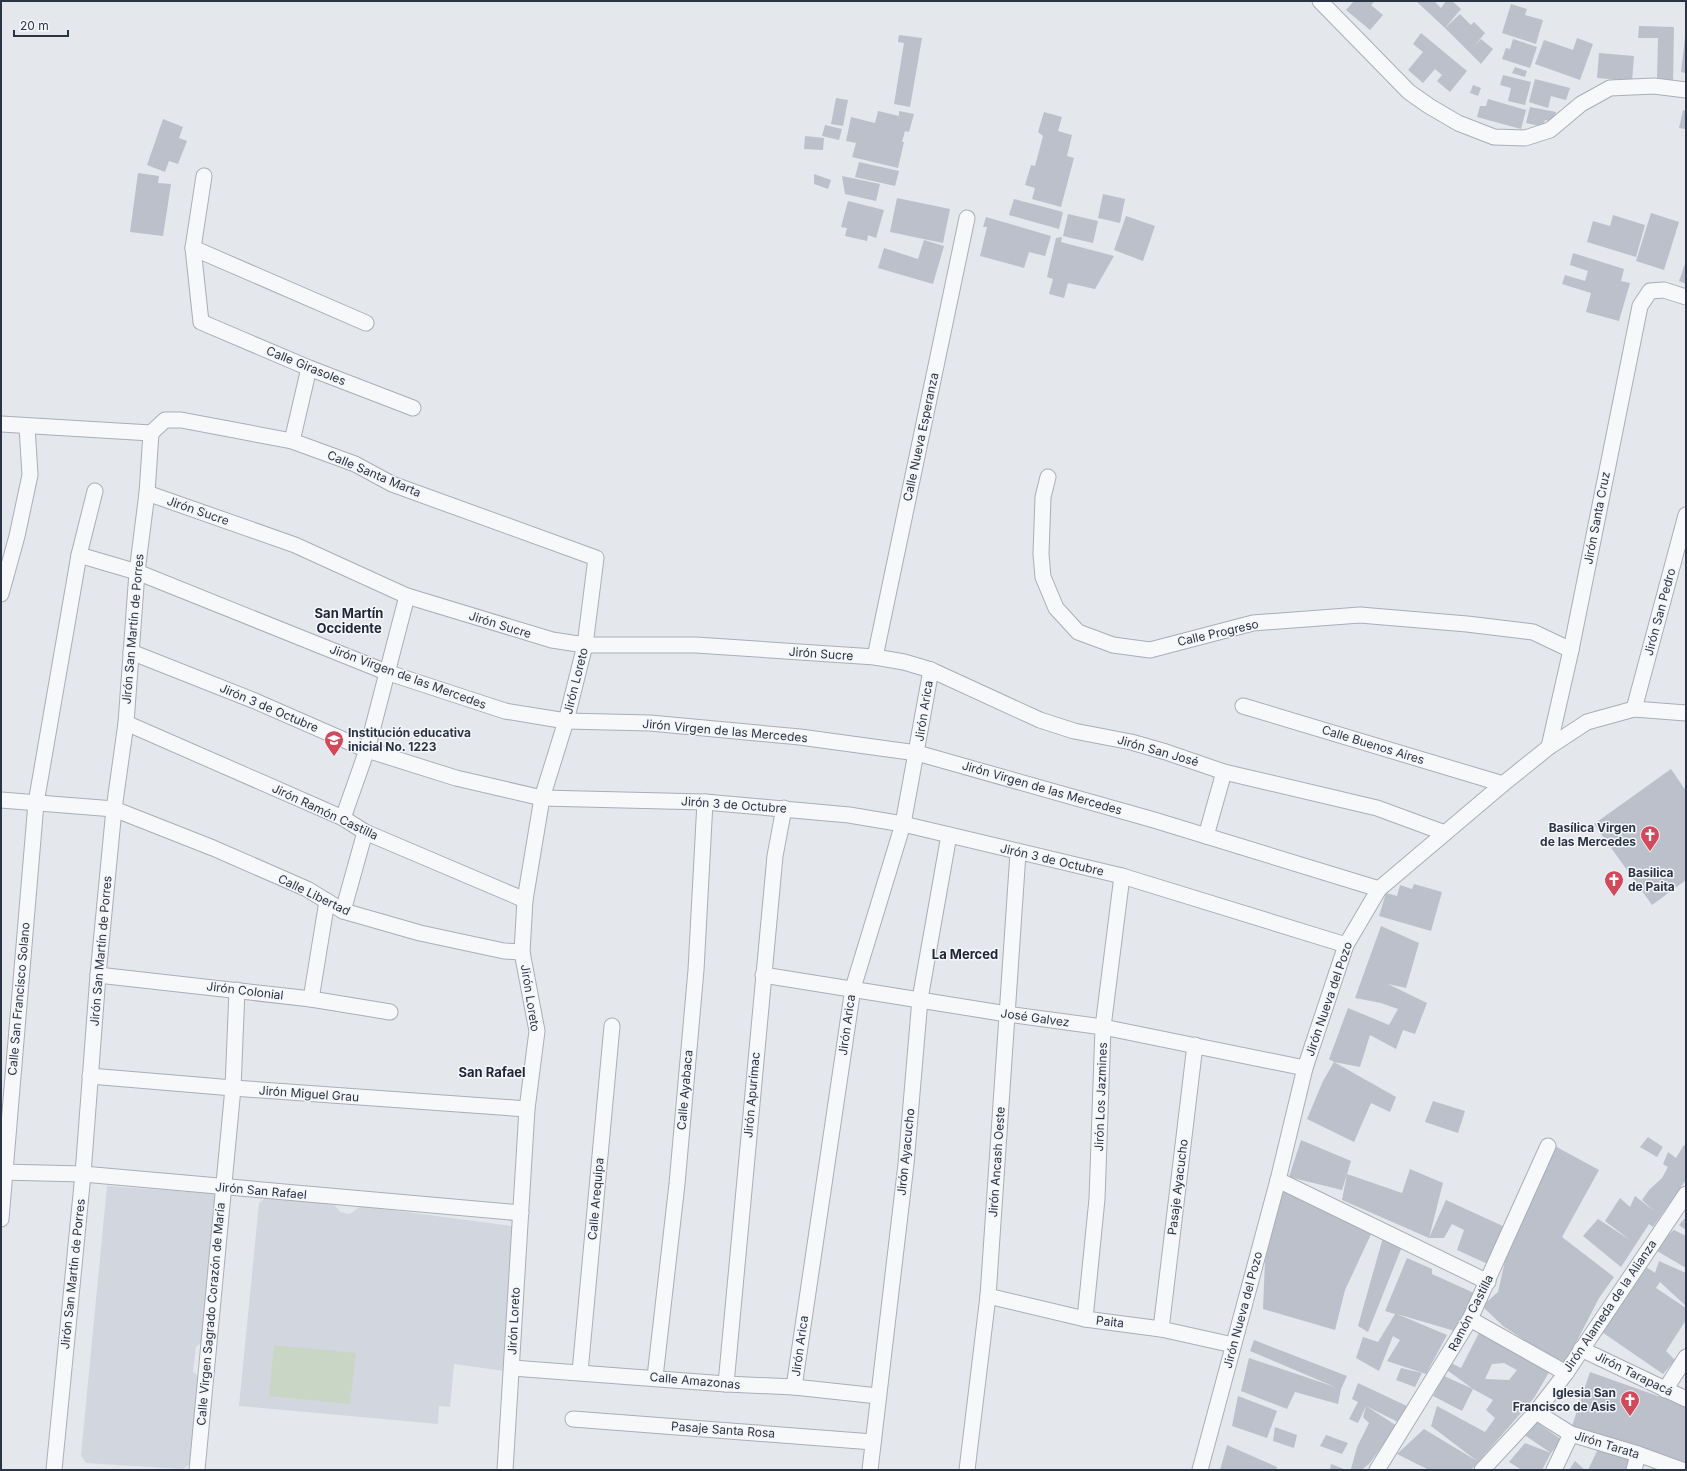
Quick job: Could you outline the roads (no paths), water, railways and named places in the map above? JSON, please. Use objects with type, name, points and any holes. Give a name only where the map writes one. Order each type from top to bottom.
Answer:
[{"type":"street","points":[[1320,1],[1409,92],[1458,123],[1494,137],[1525,138],[1550,130],[1581,104],[1610,88],[1654,86],[1686,90]]},
{"type":"street","points":[[204,176],[193,248],[366,323]]},
{"type":"street","name":"Calle Nueva Esperanza","points":[[875,657],[967,218]]},
{"type":"street","name":"Calle Girasoles","points":[[193,248],[201,322],[309,368],[413,408]]},
{"type":"street","name":"Jirón Santa Cruz","points":[[1549,747],[1571,650],[1640,306],[1650,291],[1664,290],[1686,297]]},
{"type":"street","points":[[292,441],[309,368]]},
{"type":"street","name":"Calle Santa Marta","points":[[152,433],[165,420],[181,420],[292,441],[354,464],[392,484],[596,558]]},
{"type":"street","points":[[1,424],[152,433]]},
{"type":"street","points":[[1,594],[17,536],[30,475],[27,426]]},
{"type":"street","name":"Jirón San Martín de Porres","points":[[54,1470],[83,1174],[98,975],[114,809],[126,723],[137,572],[147,493],[152,433]]},
{"type":"street","name":"Calle Progreso","points":[[1048,477],[1042,497],[1041,554],[1043,577],[1056,608],[1078,632],[1113,645],[1150,650],[1253,624],[1360,615],[1467,624],[1533,632],[1571,650]]},
{"type":"street","name":"Calle San Francisco Solano","points":[[1,1219],[2,1172],[36,802],[79,555],[96,491]]},
{"type":"street","name":"Jirón Sucre","points":[[147,493],[295,545],[407,596],[528,634],[552,640],[585,646],[630,644],[696,645],[875,657]]},
{"type":"street","name":"Jirón San Pedro","points":[[1634,709],[1686,516]]},
{"type":"street","name":"Jirón Virgen de las Mercedes","points":[[79,555],[137,572],[386,672],[505,711],[566,721],[650,723],[732,730],[800,737],[917,753],[1009,778],[1379,889]]},
{"type":"street","name":"Jirón Loreto","points":[[505,1470],[527,1109],[537,1031],[522,952],[525,900],[542,798],[566,721],[585,646],[596,558]]},
{"type":"street","points":[[343,818],[367,750],[386,672],[407,596]]},
{"type":"street","name":"Jirón 3 de Octubre","points":[[131,652],[255,701],[367,750],[456,778],[542,798],[705,802],[849,815],[903,824],[1018,853],[1122,876],[1346,945]]},
{"type":"street","name":"Jirón San José","points":[[875,657],[930,670],[1040,720],[1074,731],[1131,742],[1166,752],[1224,772],[1377,808],[1445,832]]},
{"type":"street","name":"Jirón Arica","points":[[794,1387],[852,988],[903,824],[917,753],[930,670]]},
{"type":"street","name":"Calle Buenos Aires","points":[[1243,706],[1503,784]]},
{"type":"street","name":"Jirón Nueva del Pozo","points":[[1200,1470],[1278,1180],[1305,1068],[1346,945],[1379,889],[1445,832],[1549,747],[1587,722],[1634,709],[1686,713]]},
{"type":"street","name":"Jirón Ramón Castilla","points":[[126,723],[343,818],[365,832],[525,900]]},
{"type":"street","points":[[1206,836],[1224,772]]},
{"type":"street","name":"Calle Libertad","points":[[1,800],[114,809],[213,848],[308,889],[343,911],[420,933],[504,950],[522,952]]},
{"type":"street","name":"Calle Ayabaca","points":[[655,1377],[677,1184],[696,970],[705,802]]},
{"type":"street","name":"Jirón Apurímac","points":[[726,1384],[763,975],[775,856],[784,808]]},
{"type":"street","points":[[343,911],[365,832]]},
{"type":"street","name":"Jirón Ayacucho","points":[[870,1470],[906,1164],[920,999],[949,836]]},
{"type":"street","name":"Jirón Ancash Oeste","points":[[967,1470],[988,1296],[1018,853]]},
{"type":"street","name":"Jirón Los Jazmines","points":[[1085,1319],[1097,1199],[1103,1026],[1122,876]]},
{"type":"street","points":[[311,999],[327,901]]},
{"type":"street","name":"Jirón Colonial","points":[[98,975],[311,999],[390,1012]]},
{"type":"street","name":"José Galvez","points":[[763,975],[852,988],[1006,1014],[1103,1026],[1305,1068]]},
{"type":"street","name":"Calle Virgen Sagrado Corazón de María","points":[[197,1470],[232,1088],[237,990]]},
{"type":"street","name":"Calle Arequipa","points":[[580,1372],[612,1026]]},
{"type":"street","name":"Pasaje Ayacucho","points":[[1161,1329],[1195,1045]]},
{"type":"street","name":"Jirón Miguel Grau","points":[[90,1076],[232,1088],[527,1109]]},
{"type":"street","name":"Ramón Castilla","points":[[1377,1470],[1470,1319],[1488,1282],[1548,1146]]},
{"type":"street","name":"Jirón San Rafael","points":[[2,1172],[83,1174],[521,1213]]},
{"type":"street","points":[[1278,1180],[1488,1282]]},
{"type":"street","name":"Jirón Alameda de la Alianza","points":[[1482,1470],[1536,1412],[1566,1373],[1581,1348],[1686,1194]]},
{"type":"street","name":"Paita","points":[[988,1296],[1085,1319],[1161,1329],[1234,1345]]},
{"type":"street","points":[[1470,1319],[1566,1373]]},
{"type":"street","name":"Jirón Tarapacá","points":[[1581,1348],[1686,1399]]},
{"type":"street","points":[[1665,1390],[1686,1357]]},
{"type":"street","name":"Calle Amazonas","points":[[512,1368],[655,1377],[726,1384],[794,1387],[878,1396]]},
{"type":"street","name":"Jirón Tarata","points":[[1536,1412],[1571,1434],[1638,1454],[1682,1470]]},
{"type":"street","name":"Pasaje Santa Rosa","points":[[573,1419],[873,1442]]},
{"type":"street","points":[[1554,1470],[1571,1434]]},
{"type":"street","points":[[1634,1470],[1638,1454]]},
{"type":"place","name":"Institución educativa inicial No. 1223","points":[[334,757]]},
{"type":"place","name":"Basílica Virgen de las Mercedes","points":[[1650,852]]},
{"type":"place","name":"Basilica de Paita","points":[[1614,897]]},
{"type":"place","name":"Iglesia San Francisco de Asis","points":[[1630,1417]]},
{"type":"district","name":"San Martín Occidente","points":[[349,620]]},
{"type":"district","name":"La Merced","points":[[965,954]]},
{"type":"district","name":"San Rafael","points":[[492,1072]]}]
